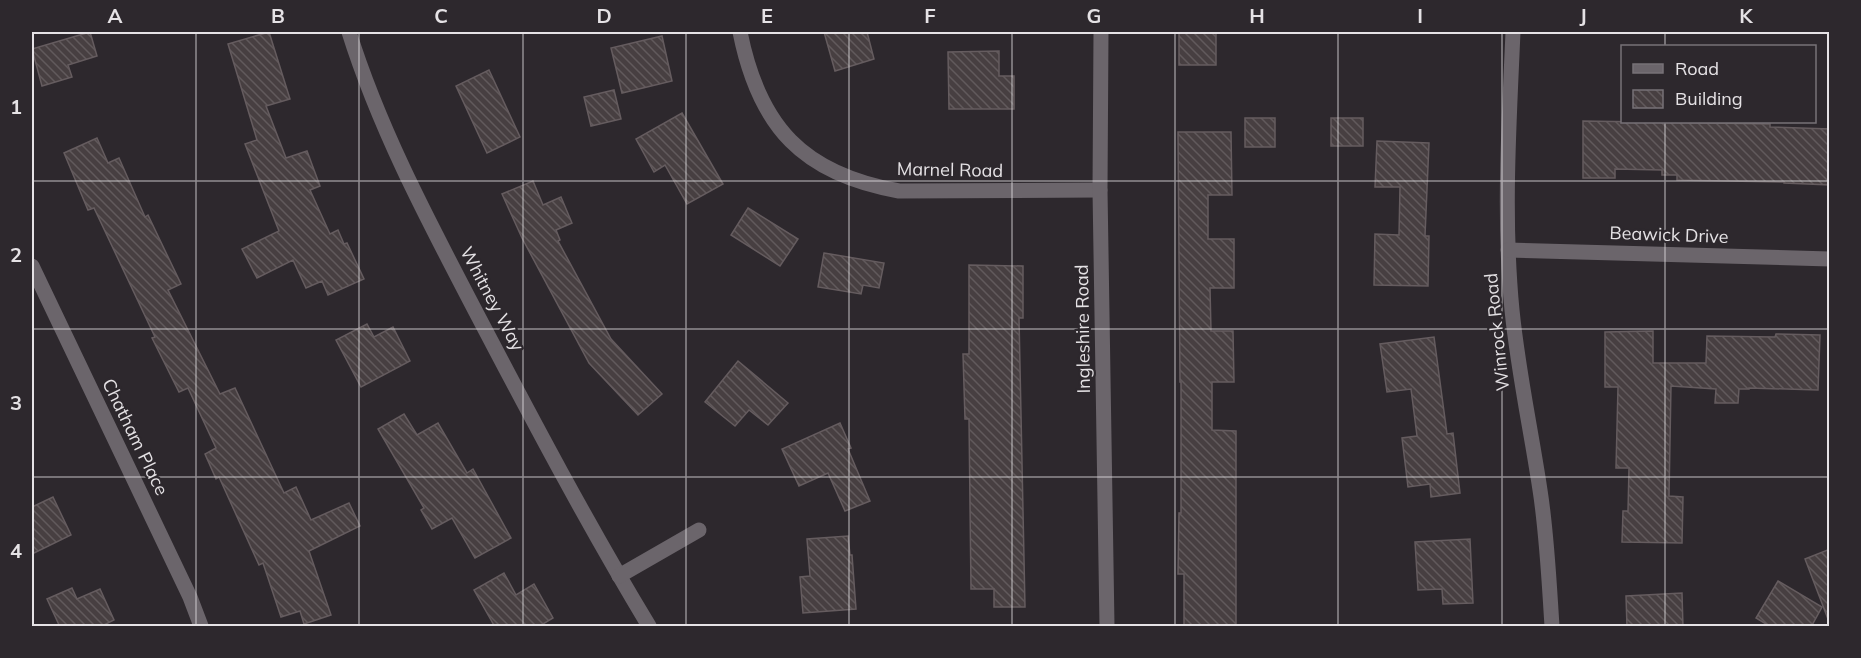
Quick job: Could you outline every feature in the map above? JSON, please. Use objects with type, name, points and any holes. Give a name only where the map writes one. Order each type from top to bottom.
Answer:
[{"type":"street","name":"Whitney Way","points":[[349,32],[357,57],[413,192],[522,399],[649,627]]},
{"type":"street","name":"Marnel Road","points":[[740,32],[752,78],[772,119],[798,149],[837,174],[879,188],[899,191],[1100,190]]},
{"type":"street","name":"Ingleshire Road","points":[[1101,32],[1100,190],[1107,627]]},
{"type":"street","name":"Winrock Road","points":[[1513,32],[1507,163],[1508,250],[1520,372],[1548,552],[1552,627]]},
{"type":"street","name":"Beawick Drive","points":[[1508,250],[1830,259]]},
{"type":"street","name":"Chatham Place","points":[[32,266],[190,597],[201,627]]},
{"type":"street","points":[[619,576],[699,530]]},
{"type":"building","points":[[90,32],[97,56],[68,65],[72,77],[42,86],[32,49]]},
{"type":"building","points":[[269,32],[290,99],[266,106],[286,158],[307,151],[320,186],[310,190],[330,234],[338,230],[344,244],[347,243],[364,279],[328,295],[322,281],[306,288],[293,260],[257,278],[242,249],[279,231],[245,144],[257,140],[228,44]]},
{"type":"building","points":[[824,32],[867,32],[874,59],[835,71]]},
{"type":"building","points":[[1179,32],[1216,32],[1216,65],[1179,65]]},
{"type":"building","points":[[662,36],[672,81],[622,93],[611,48]]},
{"type":"building","points":[[999,51],[999,76],[1014,76],[1014,109],[949,109],[948,52]]},
{"type":"building","points":[[489,70],[520,137],[487,153],[456,86]]},
{"type":"building","points":[[614,90],[621,119],[591,126],[584,97]]},
{"type":"building","points":[[682,113],[723,184],[687,204],[665,165],[654,172],[636,139]]},
{"type":"building","points":[[1245,118],[1275,118],[1275,147],[1245,147]]},
{"type":"building","points":[[1331,118],[1363,118],[1363,146],[1331,146]]},
{"type":"building","points":[[1583,121],[1770,124],[1770,127],[1830,129],[1830,185],[1677,180],[1677,175],[1662,175],[1662,170],[1615,169],[1615,178],[1583,178]]},
{"type":"building","points":[[1178,132],[1231,132],[1232,195],[1208,195],[1208,239],[1234,239],[1234,288],[1210,288],[1211,331],[1233,331],[1234,382],[1212,382],[1212,430],[1236,431],[1236,627],[1184,627],[1184,574],[1178,574],[1179,513],[1181,513],[1181,382]]},
{"type":"building","points":[[97,138],[108,163],[119,158],[145,217],[148,215],[181,284],[168,290],[220,394],[235,388],[284,493],[296,487],[311,520],[349,503],[360,526],[309,551],[331,615],[304,624],[300,611],[281,617],[263,563],[259,565],[219,477],[216,479],[205,454],[216,448],[188,388],[179,392],[152,338],[155,337],[94,208],[88,210],[64,153]]},
{"type":"building","points":[[1377,141],[1429,143],[1425,236],[1429,236],[1428,286],[1374,285],[1375,234],[1399,235],[1400,187],[1375,187]]},
{"type":"building","points":[[533,181],[543,205],[561,197],[572,223],[556,230],[560,240],[558,241],[611,339],[662,394],[638,415],[589,363],[522,238],[502,194]]},
{"type":"building","points":[[748,208],[798,239],[780,266],[731,235]]},
{"type":"building","points":[[824,253],[884,263],[879,288],[863,285],[861,294],[818,287]]},
{"type":"building","points":[[969,265],[1023,266],[1023,318],[1019,318],[1025,607],[994,607],[994,589],[971,589],[969,419],[965,419],[963,354],[969,354]]},
{"type":"building","points":[[367,324],[374,337],[393,327],[410,361],[361,387],[336,340]]},
{"type":"building","points":[[1653,331],[1653,363],[1706,363],[1707,336],[1820,335],[1818,390],[1739,389],[1738,403],[1715,403],[1716,389],[1671,386],[1669,496],[1683,497],[1682,543],[1622,542],[1623,511],[1628,511],[1629,468],[1616,468],[1618,387],[1605,387],[1605,332]]},
{"type":"building","points":[[1434,337],[1447,434],[1453,433],[1460,493],[1431,497],[1430,484],[1408,487],[1402,438],[1417,436],[1411,389],[1387,392],[1380,344]]},
{"type":"building","points":[[738,361],[788,403],[768,425],[749,410],[735,426],[705,402]]},
{"type":"building","points":[[404,414],[417,435],[438,423],[467,473],[473,469],[511,538],[475,558],[452,518],[432,529],[421,510],[424,508],[378,429]]},
{"type":"building","points":[[840,423],[851,448],[848,449],[870,501],[845,511],[828,473],[799,486],[782,449]]},
{"type":"building","points":[[53,497],[71,535],[32,554],[32,507]]},
{"type":"building","points":[[848,536],[850,555],[852,555],[856,609],[803,613],[800,577],[810,576],[807,539]]},
{"type":"building","points":[[1470,539],[1473,603],[1443,604],[1442,589],[1418,590],[1415,542]]},
{"type":"building","points":[[1830,549],[1830,619],[1828,619],[1805,559]]},
{"type":"building","points":[[504,573],[516,595],[534,584],[553,618],[538,627],[495,627],[474,590]]},
{"type":"building","points":[[1778,581],[1822,607],[1811,627],[1771,627],[1756,618]]},
{"type":"building","points":[[72,588],[77,599],[100,589],[114,620],[100,627],[60,627],[47,599]]},
{"type":"building","points":[[1682,593],[1683,627],[1627,627],[1626,596]]}]
